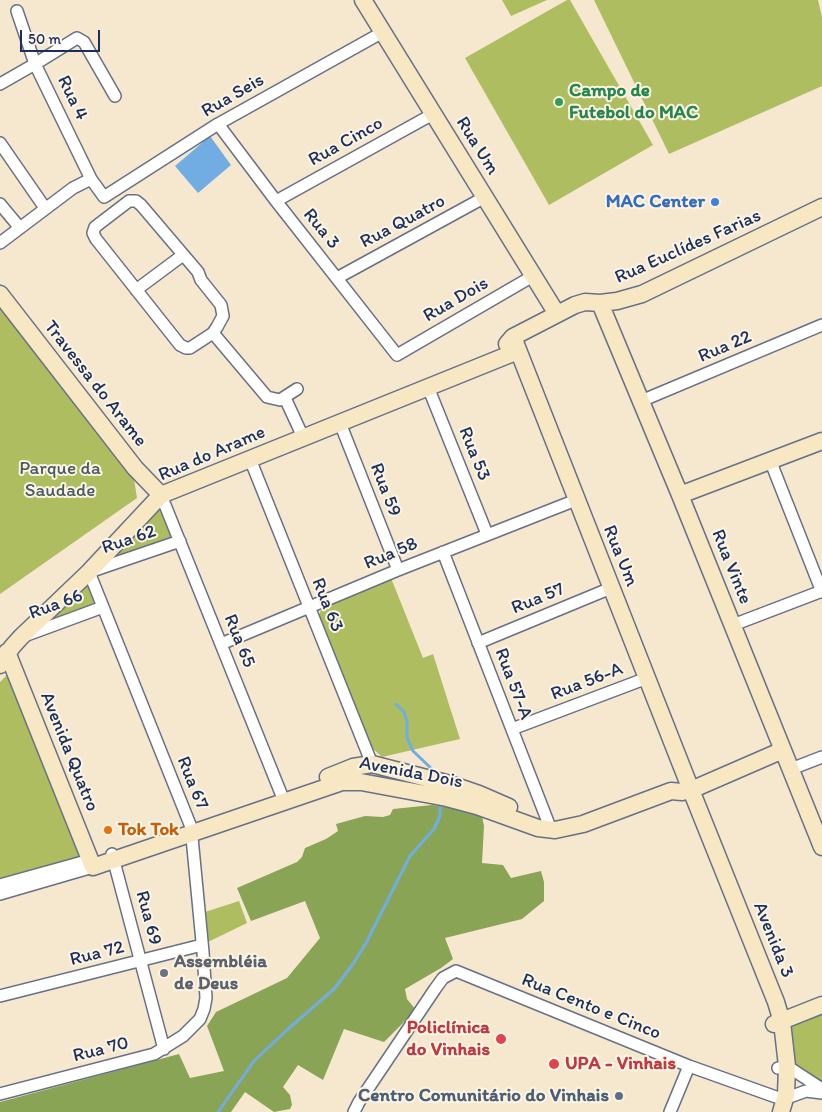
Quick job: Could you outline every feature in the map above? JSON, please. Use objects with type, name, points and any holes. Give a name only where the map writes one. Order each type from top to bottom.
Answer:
[{"type":"street","name":"Rua Um","points":[[363,0],[557,314]]},
{"type":"street","name":"Rua 4","points":[[17,11],[36,64],[91,179],[104,196]]},
{"type":"street","name":"Rua Seis","points":[[104,196],[218,124],[383,32]]},
{"type":"street","points":[[0,84],[77,38],[84,42],[116,96]]},
{"type":"street","name":"Rua Cinco","points":[[276,201],[433,114]]},
{"type":"street","name":"Rua 3","points":[[218,124],[396,355]]},
{"type":"street","points":[[0,143],[45,208]]},
{"type":"street","points":[[0,243],[73,188],[91,179]]},
{"type":"street","name":"Rua Quatro","points":[[337,278],[485,197]]},
{"type":"street","points":[[129,201],[136,201],[183,255],[198,272],[201,280],[221,306],[223,316],[212,332],[190,348],[183,348],[93,233],[95,227],[129,201]]},
{"type":"street","points":[[0,204],[20,228]]},
{"type":"street","name":"Rua Euclídes Farias","points":[[495,360],[557,314],[580,303],[617,302],[642,294],[820,214]]},
{"type":"street","points":[[136,290],[183,255]]},
{"type":"street","name":"Rua Dois","points":[[396,355],[533,276]]},
{"type":"street","name":"Travessa do Arame","points":[[0,294],[135,468],[161,495]]},
{"type":"street","name":"Rua Vinte","points":[[600,303],[680,495],[822,847]]},
{"type":"street","name":"Rua 22","points":[[641,401],[822,325]]},
{"type":"street","points":[[212,332],[267,397],[275,400],[285,398],[297,389]]},
{"type":"street","name":"Rua Um","points":[[515,344],[647,678],[687,789]]},
{"type":"street","name":"Rua do Arame","points":[[5,664],[21,637],[89,572],[161,495],[495,360]]},
{"type":"street","name":"Rua 53","points":[[428,387],[487,534]]},
{"type":"street","points":[[285,398],[302,438]]},
{"type":"street","name":"Rua 59","points":[[340,422],[398,570]]},
{"type":"street","points":[[680,495],[822,441]]},
{"type":"street","name":"Rua 63","points":[[250,459],[372,764]]},
{"type":"street","points":[[733,625],[822,591],[770,460]]},
{"type":"street","name":"Rua 65","points":[[161,495],[283,798]]},
{"type":"street","name":"Rua 58","points":[[221,644],[398,570],[576,500]]},
{"type":"street","name":"Rua 62","points":[[89,572],[180,541]]},
{"type":"street","name":"Rua 57-A","points":[[443,552],[548,826]]},
{"type":"street","name":"Rua 67","points":[[89,572],[192,830],[206,998],[200,1019]]},
{"type":"street","name":"Rua 57","points":[[478,643],[611,588]]},
{"type":"street","name":"Rua 66","points":[[21,637],[103,607]]},
{"type":"street","name":"Avenida Quatro","points":[[5,664],[92,864]]},
{"type":"street","name":"Rua 56-A","points":[[512,730],[647,678]]},
{"type":"street","points":[[687,789],[783,750]]},
{"type":"street","points":[[790,769],[822,757]]},
{"type":"street","name":"Avenida Dois","points":[[283,798],[353,768],[372,764],[428,787]]},
{"type":"street","name":"Avenida Dois","points":[[0,894],[283,798],[348,781],[428,787],[479,794],[548,826],[673,779],[680,779],[687,789]]},
{"type":"street","name":"Avenida 3","points":[[687,789],[776,1002],[782,1067],[779,1105]]},
{"type":"street","name":"Rua 69","points":[[113,857],[164,1049]]},
{"type":"street","name":"Avenida Dois","points":[[0,885],[92,864]]},
{"type":"street","name":"Rua 72","points":[[0,996],[202,945]]},
{"type":"street","name":"Rua Cento e Cinco","points":[[354,1112],[443,978],[451,972],[461,972],[779,1105]]},
{"type":"street","points":[[778,1023],[822,1005]]},
{"type":"street","name":"Rua 70","points":[[0,1094],[154,1054],[183,1036],[200,1019]]},
{"type":"street","points":[[670,1112],[689,1066]]},
{"type":"street","points":[[782,1067],[822,1091]]},
{"type":"street","points":[[779,1105],[806,1091],[822,1091]]},
{"type":"green space","points":[[502,0],[547,0],[511,16]]},
{"type":"green space","name":"Campo de Futebol do MAC","points":[[570,0],[653,145],[549,205],[465,58]]},
{"type":"green space","points":[[594,0],[818,0],[822,17],[822,86],[669,154]]},
{"type":"green space","name":"Parque da Saudade","points":[[0,307],[134,479],[137,498],[0,594]]},
{"type":"green space","points":[[162,505],[175,540],[109,561]]},
{"type":"green space","points":[[391,578],[423,658],[433,654],[460,739],[382,757],[372,748],[319,615],[322,607]]},
{"type":"green space","points":[[87,582],[95,605],[41,627]]},
{"type":"green space","points":[[8,674],[81,862],[0,885],[0,682]]},
{"type":"green space","points":[[432,805],[459,809],[482,816],[484,826],[482,863],[503,865],[511,878],[541,871],[544,882],[544,901],[522,919],[445,938],[453,959],[405,989],[407,999],[416,1010],[384,1042],[344,1029],[323,1080],[298,1065],[283,1087],[290,1095],[292,1105],[290,1109],[274,1112],[245,1092],[231,1112],[0,1112],[0,1102],[179,1054],[190,1078],[224,1071],[207,1026],[216,1012],[287,978],[320,938],[305,901],[251,921],[237,888],[297,862],[302,857],[305,848],[326,839],[338,831],[336,824],[365,816],[383,817],[390,815],[393,809]]},
{"type":"green space","points":[[239,901],[247,923],[206,943],[205,912]]},
{"type":"green space","points":[[822,1012],[822,1086],[794,1066],[789,1028],[793,1023]]},
{"type":"water","points":[[210,136],[231,165],[198,193],[175,166]]},
{"type":"waterway","points":[[396,704],[404,712],[407,722],[407,738],[413,751],[434,771],[435,775]]},
{"type":"waterway","points":[[218,1112],[254,1061],[334,989],[353,964],[366,943],[410,856],[434,829],[440,816],[440,801]]},
{"type":"place","name":"Campo de Futebol do MAC","points":[[559,102]]},
{"type":"place","name":"MAC Center","points":[[715,202]]},
{"type":"place","name":"Tok Tok","points":[[108,830]]},
{"type":"place","name":"Assembléia de Deus","points":[[164,973]]},
{"type":"place","name":"Policlínica do Vinhais","points":[[501,1039]]},
{"type":"place","name":"UPA - Vinhais","points":[[554,1064]]},
{"type":"place","name":"Centro Comunitário do Vinhais","points":[[619,1096]]}]
